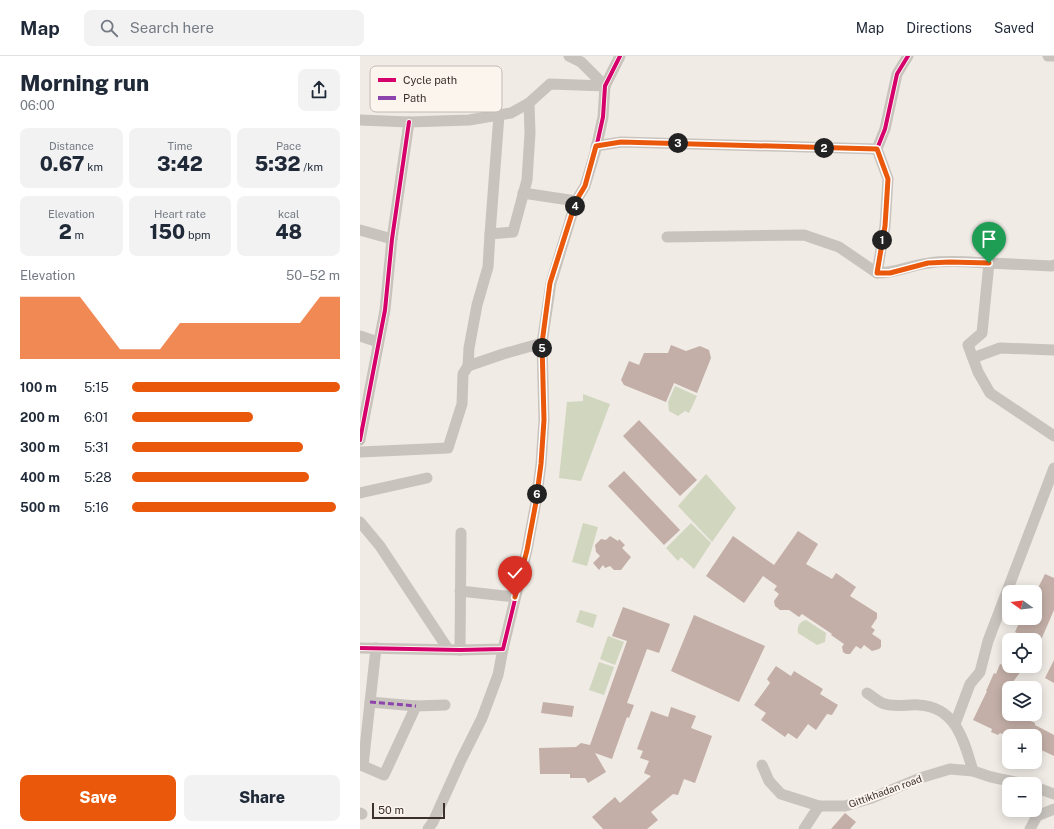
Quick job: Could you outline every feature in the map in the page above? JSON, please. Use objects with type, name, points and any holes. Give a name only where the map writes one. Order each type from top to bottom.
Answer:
[{"type":"street","points":[[570,56],[581,62],[605,86]]},
{"type":"street","points":[[428,829],[434,822],[461,760],[482,718],[498,675],[527,550],[536,502],[541,464],[544,420],[542,343],[550,283],[576,201],[585,186],[603,117],[605,86],[620,56]]},
{"type":"street","points":[[877,273],[885,226],[888,179],[877,149],[885,129],[897,74],[908,56]]},
{"type":"street","points":[[1048,56],[1054,56]]},
{"type":"street","points":[[360,120],[409,122],[469,120],[511,113],[529,103],[550,84],[605,86]]},
{"type":"street","points":[[490,234],[513,232],[527,180],[530,133],[529,103]]},
{"type":"street","points":[[360,452],[448,448],[462,404],[463,374],[468,366],[469,348],[477,305],[488,268],[499,115]]},
{"type":"street","points":[[360,440],[362,420],[385,310],[392,239],[409,122]]},
{"type":"street","points":[[596,146],[621,142],[877,149]]},
{"type":"street","points":[[523,193],[576,201]]},
{"type":"street","points":[[360,230],[392,239]]},
{"type":"street","points":[[666,237],[804,235],[839,247],[877,273],[890,273],[928,263],[950,262],[1054,265]]},
{"type":"street","points":[[989,263],[982,333],[968,345],[978,372],[990,393],[1054,436]]},
{"type":"street","points":[[360,336],[378,342]]},
{"type":"street","points":[[468,366],[542,343]]},
{"type":"street","points":[[973,358],[1000,348],[1053,348]]},
{"type":"street","points":[[955,724],[970,684],[980,672],[988,640],[1054,468]]},
{"type":"street","points":[[360,493],[427,478]]},
{"type":"street","points":[[360,522],[380,546],[448,650]]},
{"type":"street","points":[[460,650],[461,533]]},
{"type":"street","points":[[460,591],[515,597]]},
{"type":"street","points":[[360,648],[448,650],[503,649]]},
{"type":"street","points":[[376,648],[363,766],[384,775],[416,706]]},
{"type":"street","points":[[867,693],[883,704],[934,707],[945,713],[955,724],[966,749],[973,771]]},
{"type":"street","points":[[370,702],[416,706],[445,705]]},
{"type":"street","name":"Gittikhadan road","points":[[762,765],[769,781],[781,794],[819,806],[845,806],[872,798],[920,778],[950,769],[973,771],[1002,779]]},
{"type":"street","points":[[1042,790],[1054,794]]},
{"type":"street","points":[[804,829],[819,806]]},
{"type":"street","points":[[1030,829],[1037,816],[1054,809]]},
{"type":"green space","points":[[675,386],[697,396],[689,413],[685,411],[678,416],[669,411],[668,402]]},
{"type":"green space","points":[[583,394],[610,404],[581,481],[559,478],[567,402],[583,401]]},
{"type":"green space","points":[[706,474],[736,508],[712,542],[678,506]]},
{"type":"green space","points":[[583,523],[598,527],[587,566],[572,562]]},
{"type":"green space","points":[[691,523],[711,543],[694,569],[681,557],[678,561],[666,548]]},
{"type":"green space","points":[[580,610],[597,615],[593,628],[576,622]]},
{"type":"green space","points":[[806,620],[826,633],[825,642],[817,645],[798,633],[799,625]]},
{"type":"green space","points":[[608,636],[624,642],[615,665],[600,659]]},
{"type":"green space","points":[[599,662],[614,667],[604,695],[589,690]]},
{"type":"building","points":[[671,345],[686,351],[700,346],[709,350],[711,358],[697,393],[674,383],[666,402],[624,385],[621,380],[629,361],[639,365],[644,353],[668,353]]},
{"type":"building","points":[[639,420],[697,480],[680,496],[623,436]]},
{"type":"building","points":[[624,471],[680,530],[664,545],[608,486]]},
{"type":"building","points":[[798,531],[818,544],[806,564],[832,579],[836,573],[856,587],[850,596],[877,613],[877,618],[871,627],[875,630],[872,634],[881,640],[881,647],[879,649],[872,651],[864,645],[861,649],[856,646],[850,654],[846,654],[843,652],[842,647],[844,644],[831,635],[832,634],[802,614],[799,617],[789,610],[780,610],[775,606],[774,601],[779,594],[774,590],[777,586],[763,576],[744,603],[706,576],[733,536],[774,565]]},
{"type":"building","points":[[610,536],[618,541],[619,539],[625,545],[622,548],[631,557],[621,570],[614,570],[610,566],[605,568],[603,565],[599,570],[593,563],[600,556],[596,552],[595,545],[601,539],[606,540]]},
{"type":"building","points":[[1045,574],[1054,578],[1054,610],[1042,638],[1042,633],[1017,633],[1015,632],[1018,625],[1042,625],[1042,585],[1040,585]]},
{"type":"building","points":[[623,607],[670,624],[659,653],[647,649],[627,703],[634,705],[629,718],[627,717],[612,759],[595,753],[606,772],[588,783],[585,778],[570,778],[570,774],[540,774],[539,748],[576,747],[581,743],[590,745],[627,641],[612,636]]},
{"type":"building","points":[[694,615],[765,646],[739,702],[671,671]]},
{"type":"building","points":[[1054,660],[1054,683],[1045,678]]},
{"type":"building","points":[[1000,664],[1002,665],[1002,673],[1020,673],[1014,681],[1002,681],[1002,721],[1030,721],[1054,735],[1054,756],[1042,750],[1042,729],[1002,729],[1002,734],[1000,733],[998,735],[991,732],[992,729],[973,720],[994,673],[996,674]]},
{"type":"building","points":[[776,666],[791,676],[794,671],[823,689],[820,694],[838,705],[832,715],[827,714],[816,730],[808,724],[797,739],[788,733],[785,737],[761,720],[766,713],[754,705],[770,683],[767,679]]},
{"type":"building","points":[[543,702],[574,706],[572,717],[541,713]]},
{"type":"building","points":[[671,707],[696,716],[691,728],[712,736],[695,783],[684,779],[678,795],[673,794],[651,812],[658,820],[647,829],[603,829],[592,817],[615,797],[620,803],[651,776],[644,773],[649,761],[640,758],[643,751],[637,749],[651,711],[668,717]]},
{"type":"building","points":[[845,813],[856,822],[850,829],[831,829]]},
{"type":"marked path","points":[[370,702],[416,706]]},
{"type":"cycle path","points":[[360,648],[460,650],[503,649],[527,550],[541,464],[544,420],[542,343],[551,283],[576,201],[585,186],[595,153],[603,117],[605,86],[620,56]]},
{"type":"cycle path","points":[[908,56],[897,74],[885,129],[877,149],[888,179],[885,226],[877,273],[891,272],[936,262],[989,263]]},
{"type":"cycle path","points":[[360,440],[385,310],[392,239],[409,122]]},
{"type":"route","points":[[515,597],[527,550],[541,464],[544,420],[542,343],[550,283],[576,201],[585,186],[596,146],[621,142],[877,149],[888,179],[885,226],[877,273],[890,273],[928,263],[989,263]]}]
